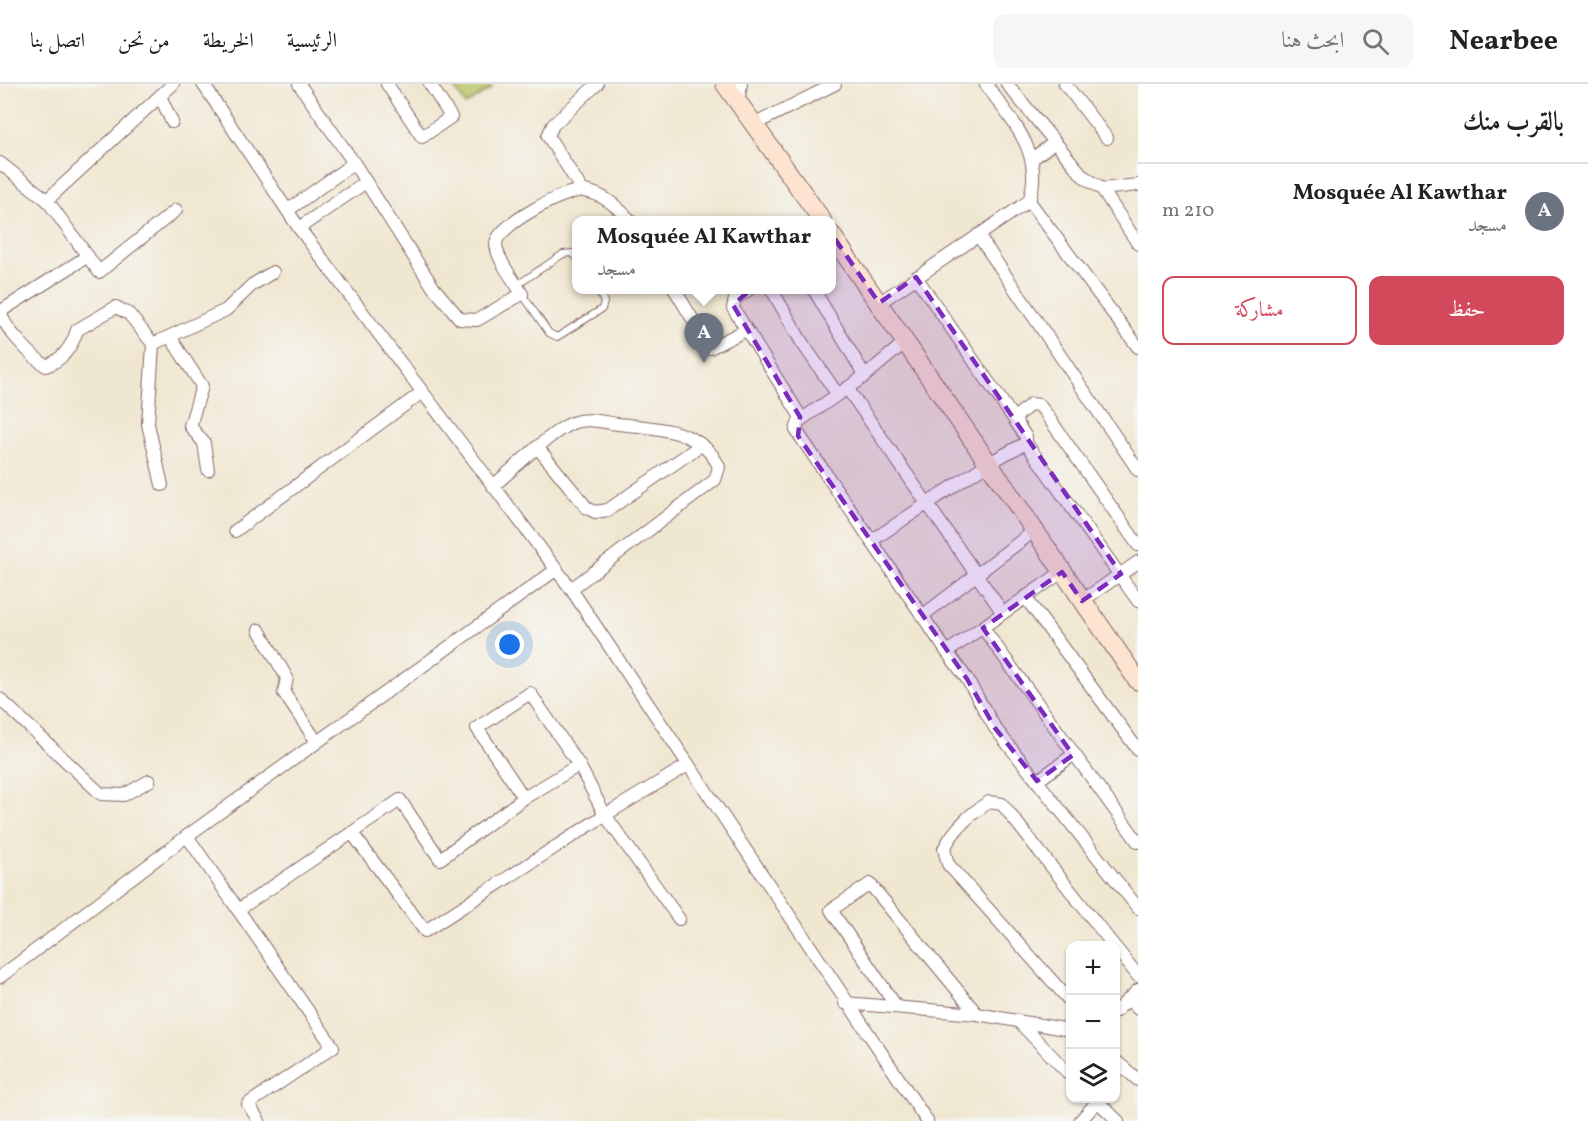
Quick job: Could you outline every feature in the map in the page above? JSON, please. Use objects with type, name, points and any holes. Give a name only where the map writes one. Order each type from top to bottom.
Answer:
[{"type":"street","points":[[47,200],[173,84]]},
{"type":"street","points":[[203,84],[299,228],[421,393],[571,589],[845,1003],[927,1121]]},
{"type":"street","points":[[299,84],[354,163],[434,287],[460,319],[477,321],[519,289],[498,252],[498,236],[505,228],[553,200],[582,190]]},
{"type":"street","points":[[387,84],[423,137],[451,117],[430,84]]},
{"type":"street","points":[[597,84],[553,125],[548,136],[582,190],[615,204],[626,216]]},
{"type":"street","points":[[725,84],[819,216]]},
{"type":"street","points":[[738,103],[741,84]]},
{"type":"street","points":[[810,98],[812,84]]},
{"type":"street","points":[[753,125],[835,84]]},
{"type":"street","points":[[879,303],[1029,201],[1034,180],[1028,146],[986,84]]},
{"type":"street","points":[[1007,84],[1083,176],[1102,189],[1138,244]]},
{"type":"street","points":[[1065,84],[1107,138]]},
{"type":"street","points":[[160,96],[172,122]]},
{"type":"street","points":[[1032,159],[1055,142]]},
{"type":"street","points":[[0,163],[47,200],[99,272],[176,210]]},
{"type":"street","points":[[288,210],[354,163]]},
{"type":"street","points":[[299,228],[366,182]]},
{"type":"street","points":[[1102,189],[1138,185]]},
{"type":"street","points":[[1029,201],[1138,347]]},
{"type":"street","points":[[978,235],[1138,470]]},
{"type":"street","points":[[836,242],[1138,681]]},
{"type":"street","points":[[88,256],[6,306],[1,312],[2,319],[35,359],[46,366],[56,362],[73,344],[76,330],[85,323],[116,307],[129,315],[153,344],[148,424],[162,485]]},
{"type":"street","points":[[153,344],[171,338],[226,310],[252,285],[273,272]]},
{"type":"street","points":[[916,278],[1016,422],[1026,437],[1026,442],[1138,601]]},
{"type":"street","points":[[677,294],[710,348],[746,330]]},
{"type":"street","points":[[742,294],[735,299],[733,305],[746,330],[802,419]]},
{"type":"street","points":[[774,294],[808,352],[842,391],[928,502],[1003,613]]},
{"type":"street","points":[[816,294],[866,376]]},
{"type":"street","points":[[171,338],[202,386],[190,426],[204,443],[208,470]]},
{"type":"street","points":[[904,343],[866,376],[802,419],[797,425],[797,433],[946,652],[967,679],[995,728],[1138,908]]},
{"type":"street","points":[[235,531],[421,393]]},
{"type":"street","points":[[1016,422],[1017,416],[1031,404],[1039,405],[1138,544]]},
{"type":"street","points":[[493,486],[568,425],[582,421],[664,429],[687,436],[701,445],[718,467],[715,480],[571,589]]},
{"type":"street","points":[[871,541],[987,464],[1026,442]]},
{"type":"street","points":[[538,448],[587,508],[599,513],[608,510],[701,445]]},
{"type":"street","points":[[922,616],[1034,531]]},
{"type":"street","points":[[1082,601],[1138,562]]},
{"type":"street","points":[[0,977],[187,836],[557,569]]},
{"type":"street","points":[[946,652],[1062,572]]},
{"type":"street","points":[[1025,597],[1138,750]]},
{"type":"street","points":[[983,628],[1138,842]]},
{"type":"street","points":[[259,630],[287,678],[284,693],[317,742]]},
{"type":"street","points":[[524,798],[477,728],[530,693],[579,765],[604,815],[679,919]]},
{"type":"street","points":[[0,699],[101,794],[124,795],[149,781]]},
{"type":"street","points":[[1037,781],[1073,755]]},
{"type":"street","points":[[238,910],[400,800],[440,859],[524,798],[579,765]]},
{"type":"street","points":[[352,833],[425,931],[604,815],[688,765]]},
{"type":"street","points":[[1066,995],[948,864],[944,849],[949,839],[978,809],[989,802],[1002,804],[1110,941]]},
{"type":"street","points":[[187,836],[333,1047],[248,1104],[259,1121]]},
{"type":"street","points":[[896,1006],[831,910],[870,884],[977,1014]]},
{"type":"street","points":[[1120,953],[1138,976]]},
{"type":"street","points":[[1120,1008],[1138,990]]},
{"type":"street","points":[[1129,1000],[1138,1009]]},
{"type":"street","points":[[845,1003],[977,1014],[1066,1029]]},
{"type":"street","points":[[1020,1023],[1066,1070]]},
{"type":"street","points":[[1120,1064],[1138,1080]]},
{"type":"street","points":[[1080,1121],[1094,1103]]},
{"type":"street","points":[[1099,1103],[1118,1121]]},
{"type":"lane","points":[[572,253],[563,254],[519,289],[549,333],[556,337],[602,309],[604,302],[600,294]]},
{"type":"highlighted area","points":[[835,239],[879,303],[916,277],[1121,574],[1082,601],[1062,572],[983,628],[1073,755],[1037,781],[995,728],[967,679],[798,436],[800,417],[733,305],[765,277]]},
{"type":"green space","points":[[452,84],[489,84],[492,88],[466,105]]},
{"type":"place","name":"Mosquée Al Kawthar","points":[[704,363]]}]
